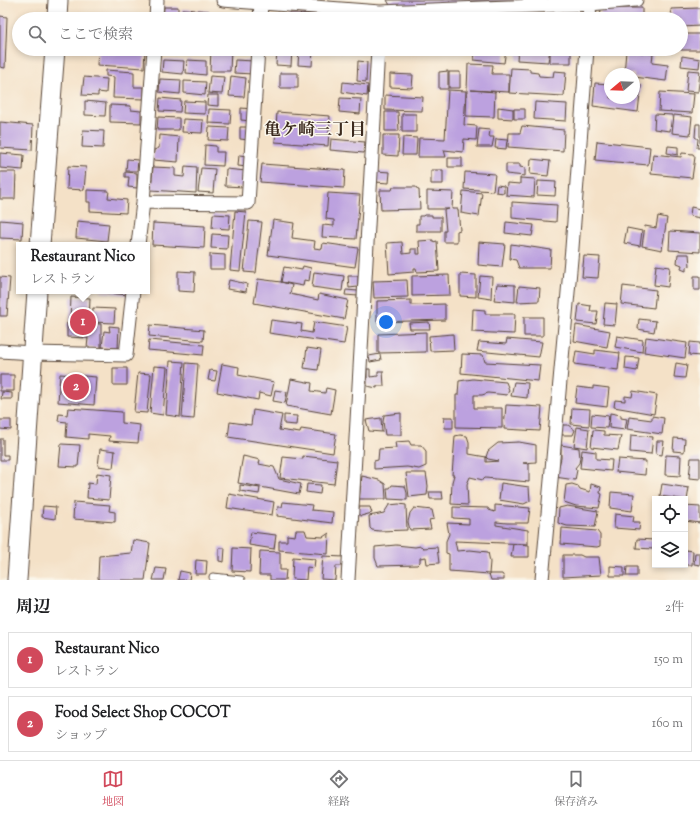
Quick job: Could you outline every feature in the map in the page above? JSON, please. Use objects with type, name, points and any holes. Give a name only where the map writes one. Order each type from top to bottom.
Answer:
[{"type":"street","points":[[57,12],[58,0]]},
{"type":"street","points":[[156,12],[157,0]]},
{"type":"street","points":[[223,0],[380,10],[636,0]]},
{"type":"street","points":[[591,12],[595,2]]},
{"type":"street","points":[[260,12],[261,3]]},
{"type":"street","points":[[40,242],[54,56]]},
{"type":"street","points":[[138,242],[143,202],[153,56]]},
{"type":"street","points":[[143,202],[248,203],[258,56]]},
{"type":"street","points":[[348,580],[378,56]]},
{"type":"street","points":[[542,580],[572,248],[586,56]]},
{"type":"street","points":[[17,580],[37,294]]},
{"type":"street","points":[[0,351],[126,355],[133,294]]},
{"type":"lane","points":[[213,577],[241,580]]},
{"type":"building","points":[[387,0],[520,0],[520,1],[391,7]]},
{"type":"building","points":[[164,7],[178,7],[178,12],[164,12]]},
{"type":"building","points":[[601,8],[642,8],[642,12],[601,12]]},
{"type":"building","points":[[700,8],[700,26],[688,27],[688,12],[671,12],[671,9]]},
{"type":"building","points":[[182,9],[195,10],[195,12],[182,12]]},
{"type":"building","points":[[197,10],[209,11],[209,12],[197,12]]},
{"type":"building","points":[[0,16],[7,17],[5,68],[0,67]]},
{"type":"building","points":[[688,34],[700,34],[700,50],[688,50]]},
{"type":"building","points":[[98,56],[145,56],[144,68],[97,65]]},
{"type":"building","points":[[211,56],[231,56],[230,71],[210,71]]},
{"type":"building","points":[[277,56],[292,56],[291,66],[276,65]]},
{"type":"building","points":[[299,56],[313,56],[312,66],[298,65]]},
{"type":"building","points":[[474,56],[505,56],[504,63],[474,60]]},
{"type":"building","points":[[517,56],[549,56],[548,62],[517,60]]},
{"type":"building","points":[[550,56],[571,56],[571,63],[550,63]]},
{"type":"building","points":[[626,56],[653,56],[652,63],[668,65],[666,81],[640,78],[640,68],[625,68]]},
{"type":"building","points":[[682,56],[700,59],[699,68],[681,66]]},
{"type":"building","points":[[163,60],[184,61],[183,74],[162,72]]},
{"type":"building","points":[[187,60],[206,61],[206,75],[186,73]]},
{"type":"building","points":[[235,60],[254,61],[253,74],[234,73]]},
{"type":"building","points":[[358,61],[367,62],[366,82],[357,81]]},
{"type":"building","points":[[468,64],[493,65],[492,74],[509,74],[509,92],[471,90],[495,92],[494,117],[466,116]]},
{"type":"building","points":[[511,68],[530,69],[530,72],[538,73],[539,76],[553,77],[554,71],[566,72],[564,96],[509,93]]},
{"type":"building","points":[[106,70],[134,72],[134,87],[144,87],[144,99],[113,98],[114,77],[106,76]]},
{"type":"building","points":[[688,70],[700,71],[698,92],[686,91]]},
{"type":"building","points":[[448,71],[448,89],[439,89],[439,72]]},
{"type":"building","points":[[449,72],[460,72],[460,88],[449,88]]},
{"type":"building","points":[[280,73],[298,73],[298,88],[280,88]]},
{"type":"building","points":[[390,74],[413,75],[412,88],[390,87]]},
{"type":"building","points":[[210,76],[224,77],[222,94],[208,93]]},
{"type":"building","points":[[231,76],[246,78],[244,97],[229,96]]},
{"type":"building","points":[[84,77],[107,79],[106,93],[98,92],[98,96],[82,95]]},
{"type":"building","points":[[160,79],[181,80],[180,94],[159,92]]},
{"type":"building","points":[[184,81],[206,82],[205,95],[184,93]]},
{"type":"building","points":[[343,82],[368,85],[367,96],[342,92]]},
{"type":"building","points":[[595,83],[604,84],[604,104],[639,104],[638,112],[593,106]]},
{"type":"building","points":[[448,90],[466,91],[464,125],[477,126],[476,140],[464,139],[463,152],[444,150],[446,157],[418,157],[419,138],[445,139]]},
{"type":"building","points":[[660,92],[694,94],[692,113],[659,111]]},
{"type":"building","points":[[208,95],[218,95],[218,106],[207,105]]},
{"type":"building","points":[[385,95],[423,97],[422,111],[385,110]]},
{"type":"building","points":[[160,98],[181,100],[180,112],[159,111]]},
{"type":"building","points":[[340,98],[361,99],[360,114],[339,112]]},
{"type":"building","points":[[85,101],[106,103],[105,116],[85,115]]},
{"type":"building","points":[[184,101],[205,102],[205,114],[183,113]]},
{"type":"building","points":[[535,102],[567,104],[566,121],[534,119]]},
{"type":"building","points":[[110,105],[131,106],[131,110],[141,111],[141,123],[110,122]]},
{"type":"building","points":[[498,107],[513,109],[513,119],[498,118]]},
{"type":"building","points":[[241,108],[252,109],[251,121],[241,120]]},
{"type":"building","points":[[209,109],[231,110],[230,124],[208,123]]},
{"type":"building","points":[[514,109],[525,109],[525,119],[514,119]]},
{"type":"building","points":[[277,112],[330,116],[328,146],[275,142]]},
{"type":"building","points":[[385,112],[398,112],[399,131],[385,131]]},
{"type":"building","points":[[402,114],[416,114],[416,132],[402,132]]},
{"type":"building","points":[[655,114],[672,115],[670,131],[654,129]]},
{"type":"building","points":[[674,115],[692,117],[690,135],[672,133]]},
{"type":"building","points":[[158,117],[179,118],[179,130],[157,130]]},
{"type":"building","points":[[183,119],[203,120],[202,133],[182,132]]},
{"type":"building","points":[[0,122],[33,125],[32,150],[0,148]]},
{"type":"building","points":[[696,124],[700,124],[700,148],[697,148],[698,139],[695,137]]},
{"type":"building","points":[[522,126],[564,130],[563,151],[508,147],[509,133],[520,133]]},
{"type":"building","points":[[209,127],[229,128],[228,141],[208,140]]},
{"type":"building","points":[[240,127],[250,127],[249,140],[240,139]]},
{"type":"building","points":[[479,129],[490,130],[489,137],[494,137],[492,147],[477,147]]},
{"type":"building","points":[[83,130],[104,131],[103,148],[82,147]]},
{"type":"building","points":[[160,135],[179,137],[178,162],[153,160],[154,150],[159,148]]},
{"type":"building","points":[[383,135],[399,135],[398,156],[383,155]]},
{"type":"building","points":[[403,137],[417,138],[416,155],[402,155]]},
{"type":"building","points":[[331,139],[365,142],[364,153],[330,150]]},
{"type":"building","points":[[496,139],[507,140],[506,149],[495,148]]},
{"type":"building","points":[[597,141],[650,147],[648,165],[595,160]]},
{"type":"building","points":[[205,145],[216,146],[216,152],[224,152],[223,166],[204,165]]},
{"type":"building","points":[[668,146],[678,147],[678,155],[667,153]]},
{"type":"building","points":[[0,153],[24,155],[23,170],[0,168]]},
{"type":"building","points":[[682,153],[693,154],[695,157],[692,178],[651,174],[653,154],[681,157]]},
{"type":"building","points":[[239,155],[248,156],[247,167],[238,166]]},
{"type":"building","points":[[448,158],[462,158],[462,167],[448,167]]},
{"type":"building","points":[[127,159],[138,160],[137,171],[126,171]]},
{"type":"building","points":[[531,159],[550,161],[548,176],[530,174]]},
{"type":"building","points":[[262,164],[345,170],[344,188],[260,182]]},
{"type":"building","points":[[506,164],[520,164],[520,167],[525,168],[525,176],[506,174]]},
{"type":"building","points":[[68,166],[86,167],[84,190],[67,189]]},
{"type":"building","points":[[185,166],[197,167],[196,193],[151,190],[153,167],[175,168],[175,176],[184,177]]},
{"type":"building","points":[[201,168],[215,169],[213,193],[198,192]]},
{"type":"building","points":[[226,169],[246,171],[244,187],[225,186]]},
{"type":"building","points":[[431,170],[443,170],[443,184],[431,184]]},
{"type":"building","points":[[376,171],[390,172],[389,183],[375,182]]},
{"type":"building","points":[[0,172],[16,172],[15,199],[0,199]]},
{"type":"building","points":[[125,172],[137,173],[137,188],[128,187],[129,177],[125,177]]},
{"type":"building","points":[[465,172],[495,174],[493,191],[464,189]]},
{"type":"building","points":[[520,178],[535,179],[534,197],[506,195],[507,183],[520,184]]},
{"type":"building","points":[[538,181],[556,182],[555,196],[537,195]]},
{"type":"building","points":[[497,185],[504,186],[504,193],[496,192]]},
{"type":"building","points":[[393,187],[416,187],[419,190],[420,209],[381,210],[380,190],[392,190]]},
{"type":"building","points":[[87,190],[109,191],[108,198],[127,200],[126,213],[90,211],[90,202],[87,202]]},
{"type":"building","points":[[427,191],[453,192],[452,209],[458,209],[460,230],[457,231],[457,242],[444,242],[444,231],[446,231],[444,210],[449,209],[427,209]]},
{"type":"building","points":[[463,191],[482,193],[479,216],[461,213]]},
{"type":"building","points":[[328,193],[360,195],[356,239],[322,237],[323,225],[334,226],[334,220],[326,219]]},
{"type":"building","points":[[512,202],[557,205],[556,222],[512,218]]},
{"type":"building","points":[[691,207],[700,209],[700,218],[690,216]]},
{"type":"building","points":[[235,211],[246,212],[240,271],[230,270]]},
{"type":"building","points":[[213,214],[230,215],[229,229],[212,228]]},
{"type":"building","points":[[424,215],[441,217],[441,231],[416,231],[416,224],[419,224],[419,216]]},
{"type":"building","points":[[658,216],[667,218],[662,250],[642,246],[645,226],[656,228]]},
{"type":"building","points":[[0,220],[23,222],[22,239],[0,238]]},
{"type":"building","points":[[273,220],[294,223],[292,238],[315,241],[314,248],[322,249],[323,243],[358,248],[355,267],[268,255]]},
{"type":"building","points":[[77,221],[109,224],[107,241],[76,238]]},
{"type":"building","points":[[249,221],[262,222],[256,273],[244,272]]},
{"type":"building","points":[[506,222],[534,225],[532,236],[505,233]]},
{"type":"building","points":[[153,223],[205,226],[204,248],[152,245]]},
{"type":"building","points":[[627,228],[642,231],[640,246],[624,243]]},
{"type":"building","points":[[670,231],[700,233],[700,252],[669,250]]},
{"type":"building","points":[[212,234],[228,235],[227,249],[211,248]]},
{"type":"building","points":[[433,240],[433,242],[437,241],[439,271],[417,272],[416,268],[414,268],[414,272],[389,274],[387,243],[402,242],[403,254],[411,253],[411,249],[417,249],[417,254],[420,254],[419,241]]},
{"type":"building","points":[[479,242],[505,244],[502,267],[478,265]]},
{"type":"building","points":[[511,244],[551,250],[550,268],[519,268],[516,260],[510,259]]},
{"type":"building","points":[[210,254],[225,255],[225,269],[210,269]]},
{"type":"building","points":[[678,254],[689,254],[690,266],[686,267],[686,271],[681,269],[682,265],[677,263]]},
{"type":"building","points":[[584,256],[600,257],[598,278],[582,277]]},
{"type":"building","points":[[656,265],[670,267],[668,287],[654,285]]},
{"type":"building","points":[[303,266],[311,268],[309,281],[304,280],[303,286],[281,282],[284,267],[302,270]]},
{"type":"building","points":[[178,271],[195,272],[194,292],[178,291]]},
{"type":"building","points":[[314,272],[344,276],[342,291],[312,287]]},
{"type":"building","points":[[460,274],[476,275],[476,297],[460,296]]},
{"type":"building","points":[[449,275],[450,295],[412,296],[412,276]]},
{"type":"building","points":[[348,276],[358,276],[358,287],[349,288]]},
{"type":"building","points":[[480,276],[492,277],[491,299],[478,297]]},
{"type":"building","points":[[694,276],[700,276],[700,290],[694,290]]},
{"type":"building","points":[[0,277],[10,278],[7,316],[0,316]]},
{"type":"building","points":[[258,279],[292,285],[290,294],[318,300],[319,294],[348,300],[344,319],[254,303]]},
{"type":"building","points":[[229,280],[247,284],[246,292],[227,289]]},
{"type":"building","points":[[407,280],[408,297],[374,298],[373,281]]},
{"type":"building","points":[[497,284],[515,285],[515,302],[494,300]]},
{"type":"building","points":[[519,286],[540,288],[539,301],[517,302]]},
{"type":"building","points":[[623,286],[656,290],[654,308],[621,304]]},
{"type":"building","points":[[346,290],[358,291],[358,296],[345,295]]},
{"type":"building","points":[[71,297],[90,298],[89,322],[70,321]]},
{"type":"building","points":[[411,300],[411,305],[445,304],[445,320],[377,322],[377,301]]},
{"type":"building","points":[[605,303],[617,304],[615,325],[603,324]]},
{"type":"building","points":[[579,304],[591,306],[590,311],[598,311],[596,324],[577,322]]},
{"type":"building","points":[[93,308],[115,309],[114,323],[92,322]]},
{"type":"building","points":[[473,309],[485,310],[485,314],[515,314],[514,334],[472,332]]},
{"type":"building","points":[[524,317],[543,317],[543,336],[524,336]]},
{"type":"building","points":[[639,319],[656,321],[654,332],[638,329]]},
{"type":"building","points":[[271,320],[302,324],[301,331],[312,333],[314,322],[347,327],[344,344],[269,333]]},
{"type":"building","points":[[429,322],[430,329],[410,329],[409,323]]},
{"type":"building","points":[[67,323],[101,324],[101,348],[87,348],[88,338],[67,337]]},
{"type":"building","points":[[150,325],[204,330],[203,341],[149,336]]},
{"type":"building","points":[[576,325],[610,331],[607,347],[574,341]]},
{"type":"building","points":[[109,326],[119,327],[118,348],[102,347],[104,331],[110,332]]},
{"type":"building","points":[[426,332],[426,352],[378,353],[378,334]]},
{"type":"building","points":[[453,334],[454,350],[430,351],[429,336]]},
{"type":"building","points":[[617,336],[643,340],[642,352],[615,347]]},
{"type":"building","points":[[646,337],[687,343],[685,358],[644,352]]},
{"type":"building","points":[[507,339],[542,342],[539,357],[477,351],[479,342],[506,344]]},
{"type":"building","points":[[149,340],[204,345],[203,355],[148,350]]},
{"type":"building","points":[[690,342],[700,343],[700,356],[689,355]]},
{"type":"building","points":[[307,348],[321,350],[318,370],[304,368]]},
{"type":"building","points":[[595,350],[620,353],[618,370],[574,364],[576,351],[595,354]]},
{"type":"building","points":[[380,354],[381,360],[370,362],[369,356]]},
{"type":"building","points":[[462,354],[483,355],[485,362],[540,365],[538,381],[461,373]]},
{"type":"building","points":[[626,357],[639,358],[637,371],[625,369]]},
{"type":"building","points":[[170,361],[184,362],[180,417],[166,415]]},
{"type":"building","points":[[186,363],[198,364],[194,419],[182,418]]},
{"type":"building","points":[[676,363],[687,365],[685,378],[674,377]]},
{"type":"building","points":[[222,364],[239,367],[238,375],[274,382],[271,396],[259,393],[258,400],[217,392]]},
{"type":"building","points":[[154,366],[167,367],[163,415],[150,413]]},
{"type":"building","points":[[113,368],[127,368],[127,385],[113,385]]},
{"type":"building","points":[[367,369],[370,369],[370,377],[378,376],[378,371],[383,371],[384,386],[377,386],[377,388],[367,386]]},
{"type":"building","points":[[210,370],[217,371],[215,381],[208,380]]},
{"type":"building","points":[[138,373],[151,374],[147,413],[134,412]]},
{"type":"building","points":[[60,374],[96,377],[94,405],[58,402]]},
{"type":"building","points":[[0,375],[14,375],[14,391],[0,391]]},
{"type":"building","points":[[291,379],[312,383],[311,391],[325,393],[326,388],[335,390],[331,414],[286,406]]},
{"type":"building","points":[[473,379],[506,382],[509,390],[507,395],[488,393],[474,395],[474,408],[502,408],[502,428],[456,427],[456,395],[458,395],[459,381]]},
{"type":"building","points":[[514,382],[528,383],[527,398],[511,396]]},
{"type":"building","points":[[593,386],[609,388],[607,407],[575,403],[577,387],[593,389]]},
{"type":"building","points":[[275,390],[287,392],[285,403],[273,401]]},
{"type":"building","points":[[633,391],[657,395],[654,414],[614,407],[615,400],[625,401],[625,396],[632,397]]},
{"type":"building","points":[[2,392],[12,393],[12,399],[1,399]]},
{"type":"building","points":[[506,405],[542,407],[540,431],[504,429]]},
{"type":"building","points":[[68,408],[122,412],[122,423],[140,425],[138,443],[109,441],[110,436],[88,434],[88,439],[66,437],[67,422],[58,421],[59,414],[67,415]]},
{"type":"building","points":[[572,408],[590,409],[589,426],[571,424]]},
{"type":"building","points":[[253,410],[282,415],[279,430],[300,433],[301,429],[336,434],[333,453],[228,437],[230,422],[251,425]]},
{"type":"building","points":[[401,413],[401,435],[385,435],[383,422],[384,415]]},
{"type":"building","points":[[610,413],[621,415],[621,418],[627,419],[625,430],[609,428]]},
{"type":"building","points":[[592,414],[609,416],[607,428],[591,427]]},
{"type":"building","points":[[284,415],[297,416],[296,425],[284,424]]},
{"type":"building","points":[[652,416],[664,418],[662,434],[627,429],[629,417],[652,420]]},
{"type":"building","points":[[444,417],[453,417],[453,428],[445,428]]},
{"type":"building","points":[[381,418],[382,432],[369,431],[366,420]]},
{"type":"building","points":[[0,420],[11,420],[11,430],[0,429]]},
{"type":"building","points":[[559,425],[568,425],[575,430],[573,435],[562,435]]},
{"type":"building","points":[[577,427],[589,429],[587,448],[574,446]]},
{"type":"building","points":[[593,430],[604,431],[604,435],[621,436],[618,450],[591,447]]},
{"type":"building","points":[[631,435],[653,437],[651,454],[630,452]]},
{"type":"building","points":[[455,436],[467,436],[469,442],[469,454],[486,457],[488,451],[498,443],[519,442],[536,445],[536,462],[523,463],[529,464],[529,482],[485,478],[483,480],[470,477],[467,484],[468,505],[451,504],[452,482],[454,475],[452,475]],"holes":[[[486,457],[488,459],[499,461],[486,462]]]},
{"type":"building","points":[[674,438],[685,439],[684,452],[673,451]]},
{"type":"building","points":[[0,439],[3,439],[3,455],[8,455],[8,460],[0,460]]},
{"type":"building","points":[[409,441],[411,445],[421,445],[426,451],[426,466],[419,469],[407,467],[374,469],[374,461],[378,460],[379,449],[396,448],[395,442]]},
{"type":"building","points":[[657,441],[664,441],[662,455],[656,454]]},
{"type":"building","points":[[61,444],[80,445],[78,467],[59,466]]},
{"type":"building","points":[[561,445],[579,448],[580,458],[579,463],[575,468],[577,470],[575,480],[555,477],[556,465],[559,466],[561,458]]},
{"type":"building","points":[[100,449],[115,451],[113,468],[98,466]]},
{"type":"building","points":[[582,450],[596,452],[596,459],[612,460],[611,471],[580,468]]},
{"type":"building","points":[[666,455],[681,456],[680,476],[665,475]]},
{"type":"building","points":[[243,456],[260,460],[259,464],[274,467],[279,479],[301,484],[299,494],[238,483]]},
{"type":"building","points":[[303,456],[337,460],[334,484],[280,478],[283,457],[303,459]]},
{"type":"building","points":[[691,458],[700,458],[700,479],[689,478]]},
{"type":"building","points":[[618,459],[646,461],[645,475],[616,472]]},
{"type":"building","points":[[97,473],[111,475],[109,500],[87,498],[88,483],[96,484]]},
{"type":"building","points":[[406,473],[426,473],[428,486],[427,495],[409,497]]},
{"type":"building","points":[[362,476],[379,480],[385,484],[386,499],[359,499]]},
{"type":"building","points":[[501,483],[529,487],[530,501],[524,504],[499,500]]},
{"type":"building","points":[[307,484],[321,485],[320,494],[306,492]]},
{"type":"building","points":[[572,484],[578,486],[580,489],[590,492],[591,484],[601,487],[600,493],[602,494],[599,508],[576,506],[564,502],[566,485]]},
{"type":"building","points":[[662,484],[689,488],[688,496],[660,496]]},
{"type":"building","points":[[240,485],[260,488],[259,494],[240,491]]},
{"type":"building","points":[[392,485],[405,486],[407,500],[388,499],[387,488],[390,488]]},
{"type":"building","points":[[429,492],[442,492],[443,499],[430,499]]},
{"type":"building","points":[[611,492],[634,494],[632,511],[610,508]]},
{"type":"building","points":[[229,494],[274,502],[272,515],[227,508]]},
{"type":"building","points":[[74,502],[110,505],[109,511],[115,512],[115,522],[73,519]]},
{"type":"building","points":[[283,502],[312,505],[311,510],[333,512],[332,523],[277,516],[278,507],[282,507]]},
{"type":"building","points":[[389,505],[406,505],[407,530],[379,531],[372,530],[370,528],[369,516],[384,513]]},
{"type":"building","points":[[495,505],[530,508],[528,523],[496,522],[496,525],[528,530],[528,544],[455,541],[457,551],[470,550],[488,552],[490,562],[489,574],[449,571],[449,554],[446,553],[446,541],[449,534],[447,523],[469,524],[469,519],[453,518],[453,507],[488,508],[489,510],[495,512]]},
{"type":"building","points":[[43,506],[56,507],[55,519],[42,517]]},
{"type":"building","points":[[567,506],[598,511],[595,527],[567,526],[558,523],[559,508]]},
{"type":"building","points":[[688,506],[700,507],[700,523],[688,521]]},
{"type":"building","points":[[359,507],[370,507],[372,513],[361,516],[358,514]]},
{"type":"building","points":[[414,508],[432,510],[434,519],[429,520],[431,529],[410,530],[408,522],[410,513]]},
{"type":"building","points":[[615,514],[634,516],[633,522],[640,522],[639,530],[614,528]]},
{"type":"building","points":[[562,528],[597,531],[600,535],[600,546],[561,544]]},
{"type":"building","points":[[296,530],[305,530],[307,536],[323,537],[329,533],[328,554],[279,550],[279,541],[287,541],[287,535],[295,536]]},
{"type":"building","points":[[251,532],[276,535],[274,549],[249,545]]},
{"type":"building","points":[[637,539],[652,540],[652,549],[636,548]]},
{"type":"building","points":[[133,540],[150,543],[145,580],[99,580],[99,556],[131,553]]},
{"type":"building","points":[[513,544],[529,545],[529,557],[511,557]]},
{"type":"building","points":[[396,545],[415,547],[421,546],[423,548],[437,547],[439,563],[427,564],[426,557],[420,558],[420,562],[417,565],[378,566],[375,558],[375,547]]},
{"type":"building","points":[[219,548],[225,548],[224,562],[219,561]]},
{"type":"building","points":[[233,548],[251,549],[250,572],[232,571]]},
{"type":"building","points":[[688,550],[693,551],[692,565],[688,565]]},
{"type":"building","points":[[260,551],[280,552],[280,570],[286,570],[285,580],[270,580],[270,575],[259,575]]},
{"type":"building","points":[[695,553],[700,553],[700,565],[694,564]]},
{"type":"building","points":[[563,555],[599,557],[601,575],[563,577]]},
{"type":"building","points":[[323,556],[344,557],[343,566],[336,566],[335,580],[321,579]]},
{"type":"building","points":[[293,557],[315,559],[314,568],[307,567],[306,580],[292,579]]},
{"type":"building","points":[[196,560],[207,561],[206,574],[195,574]]},
{"type":"building","points":[[610,566],[624,567],[624,576],[610,576]]},
{"type":"building","points":[[627,567],[637,567],[637,576],[626,576]]},
{"type":"building","points":[[156,568],[166,569],[164,580],[153,580]]},
{"type":"building","points":[[180,571],[190,573],[189,580],[178,580]]},
{"type":"building","points":[[489,574],[502,574],[504,580],[491,580]]},
{"type":"place","name":"Restaurant Nico","points":[[83,322]]},
{"type":"place","name":"Food Select Shop COCOT","points":[[76,387]]},
{"type":"district","name":"亀ケ崎三丁目","points":[[315,131]]}]
